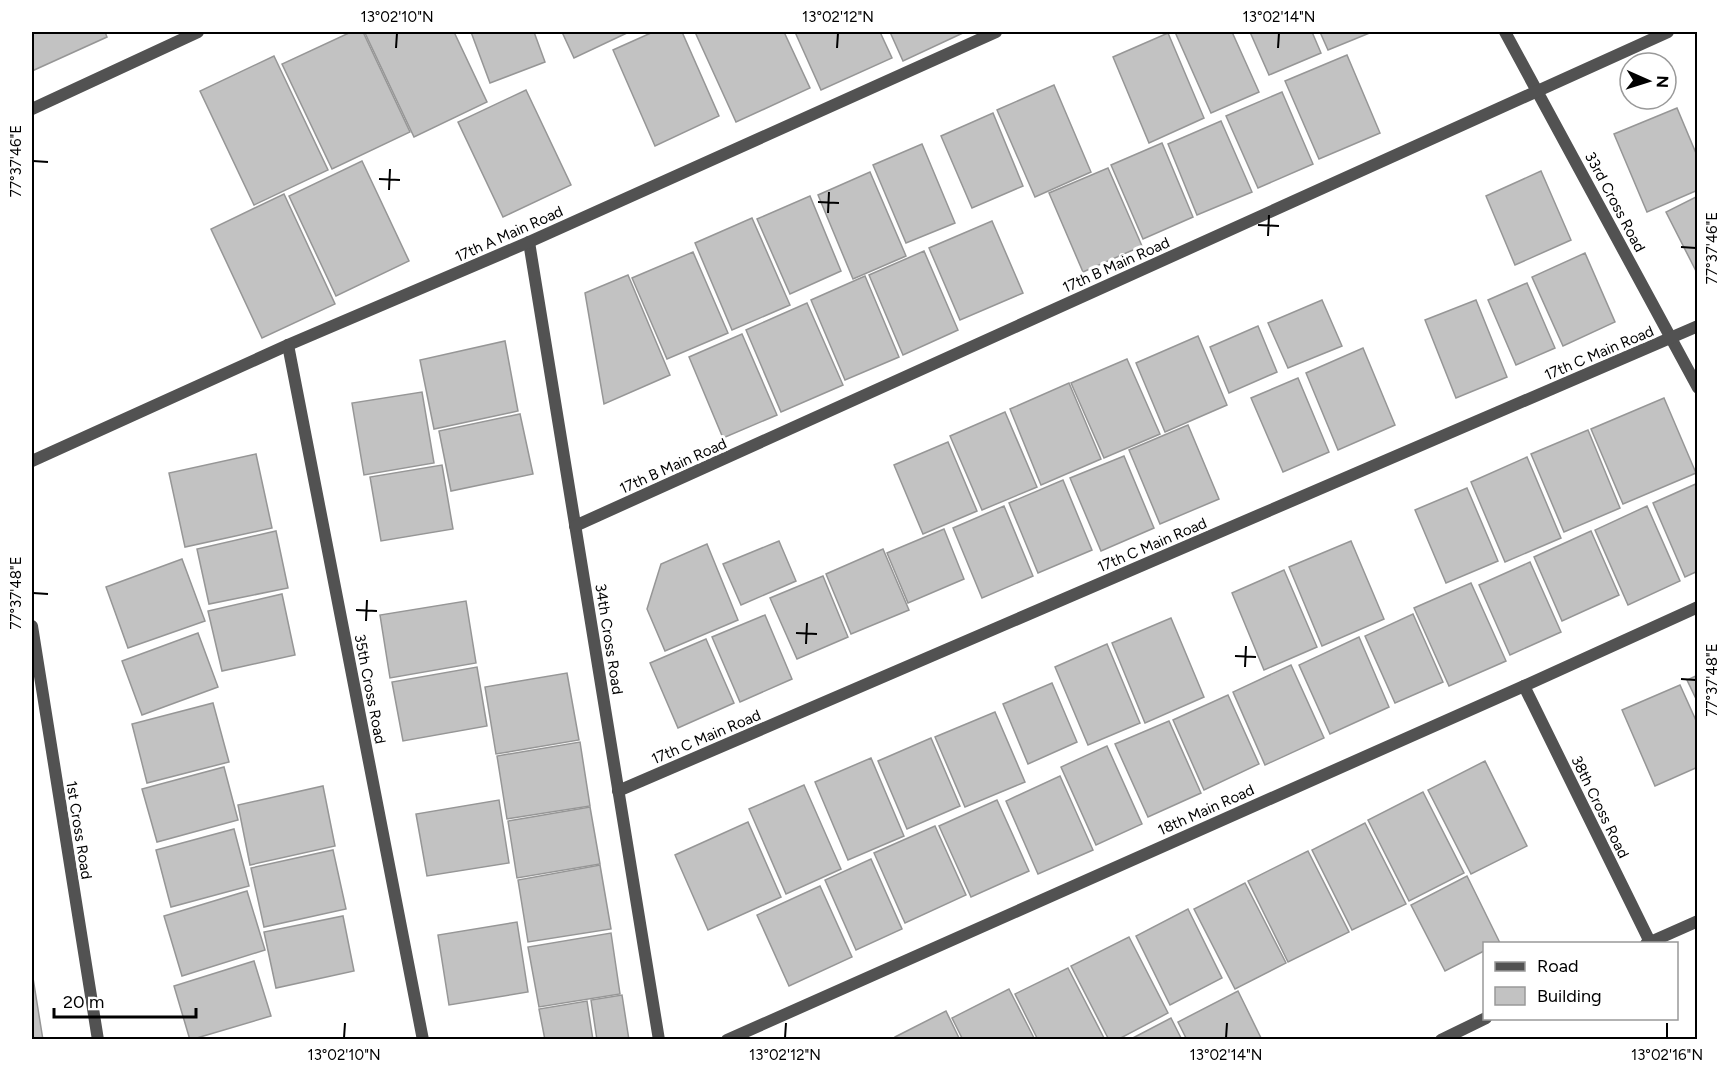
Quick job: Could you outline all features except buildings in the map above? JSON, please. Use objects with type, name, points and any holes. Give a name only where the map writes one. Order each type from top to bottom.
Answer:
[{"type":"street","points":[[32,109],[198,32]]},
{"type":"street","name":"17th A Main Road","points":[[32,460],[288,345],[529,242],[996,32]]},
{"type":"street","name":"33rd Cross Road","points":[[1505,32],[1698,388]]},
{"type":"street","name":"17th B Main Road","points":[[575,526],[1668,32]]},
{"type":"street","name":"34th Cross Road","points":[[529,242],[659,1040]]},
{"type":"street","name":"17th C Main Road","points":[[618,791],[1698,326]]},
{"type":"street","name":"35th Cross Road","points":[[288,345],[423,1040]]},
{"type":"street","name":"18th Main Road","points":[[727,1040],[1698,607]]},
{"type":"street","name":"1st Cross Road","points":[[32,626],[98,1040]]},
{"type":"street","name":"38th Cross Road","points":[[1524,686],[1648,942]]},
{"type":"street","points":[[1650,942],[1698,921]]},
{"type":"street","points":[[1441,1040],[1458,1036],[1483,1020]]}]
